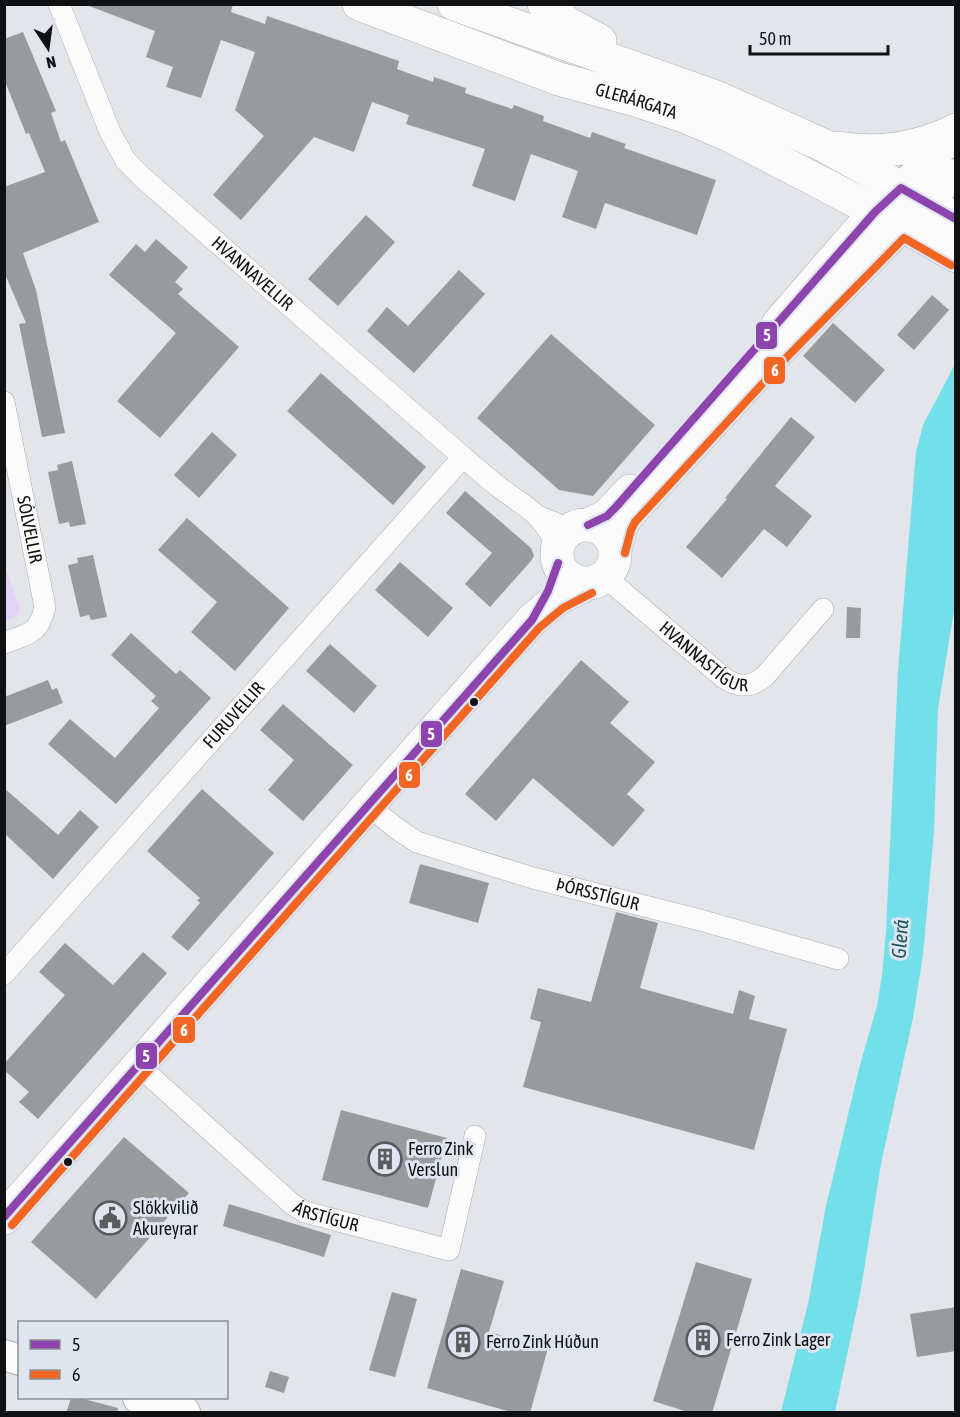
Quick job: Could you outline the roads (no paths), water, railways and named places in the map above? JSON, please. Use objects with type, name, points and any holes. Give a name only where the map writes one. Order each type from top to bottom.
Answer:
[{"type":"main road","name":"GLERÁRGATA","points":[[359,4],[487,25],[584,51],[650,72],[716,97],[825,146],[956,219]]},
{"type":"main road","points":[[544,4],[567,23],[650,72]]},
{"type":"main road","name":"GLERÁRGATA","points":[[487,25],[559,79],[646,103],[711,127],[956,256]]},
{"type":"main road","points":[[825,146],[880,152],[904,149],[956,132]]},
{"type":"main road","points":[[532,620],[548,591],[569,541],[607,516],[616,507],[765,340],[913,195]]},
{"type":"main road","points":[[4,1218],[532,620],[557,598],[602,570],[627,516],[780,349],[889,219]]},
{"type":"main road","points":[[605,532],[612,540],[602,570],[577,582],[568,578],[562,572],[569,541],[605,532]]},
{"type":"street","name":"HVANNAVELLIR","points":[[59,4],[110,132],[126,161],[149,184],[500,488],[540,517],[562,526],[569,541]]},
{"type":"street","points":[[913,195],[956,132]]},
{"type":"street","points":[[913,195],[956,174]]},
{"type":"street","name":"SÓLVELLIR","points":[[4,402],[44,591],[45,607],[42,622],[33,631],[4,643]]},
{"type":"street","name":"FURUVELLIR","points":[[4,974],[463,457]]},
{"type":"street","name":"HVANNASTÍGUR","points":[[602,570],[733,684],[746,686],[756,683],[765,676],[824,609]]},
{"type":"street","name":"ÞÓRSSTÍGUR","points":[[368,806],[417,842],[533,878],[700,920],[838,959]]},
{"type":"street","name":"ÁRSTÍGUR","points":[[139,1066],[293,1205],[305,1212],[448,1250],[475,1136]]},
{"type":"street","points":[[141,1399],[185,1413]]},
{"type":"water","name":"Glerá","points":[[955,364],[955,604],[938,709],[934,832],[923,955],[913,1018],[881,1164],[861,1289],[835,1412],[781,1412],[808,1304],[826,1206],[860,1065],[877,1006],[886,931],[898,671],[916,452],[923,425]]},
{"type":"place","name":"Ferro Zink Verslun","points":[[385,1159]]},
{"type":"place","name":"Slökkvilið Akureyrar","points":[[110,1218]]},
{"type":"place","name":"Ferro Zink Lager","points":[[703,1340]]},
{"type":"place","name":"Ferro Zink Húðun","points":[[463,1342]]}]
